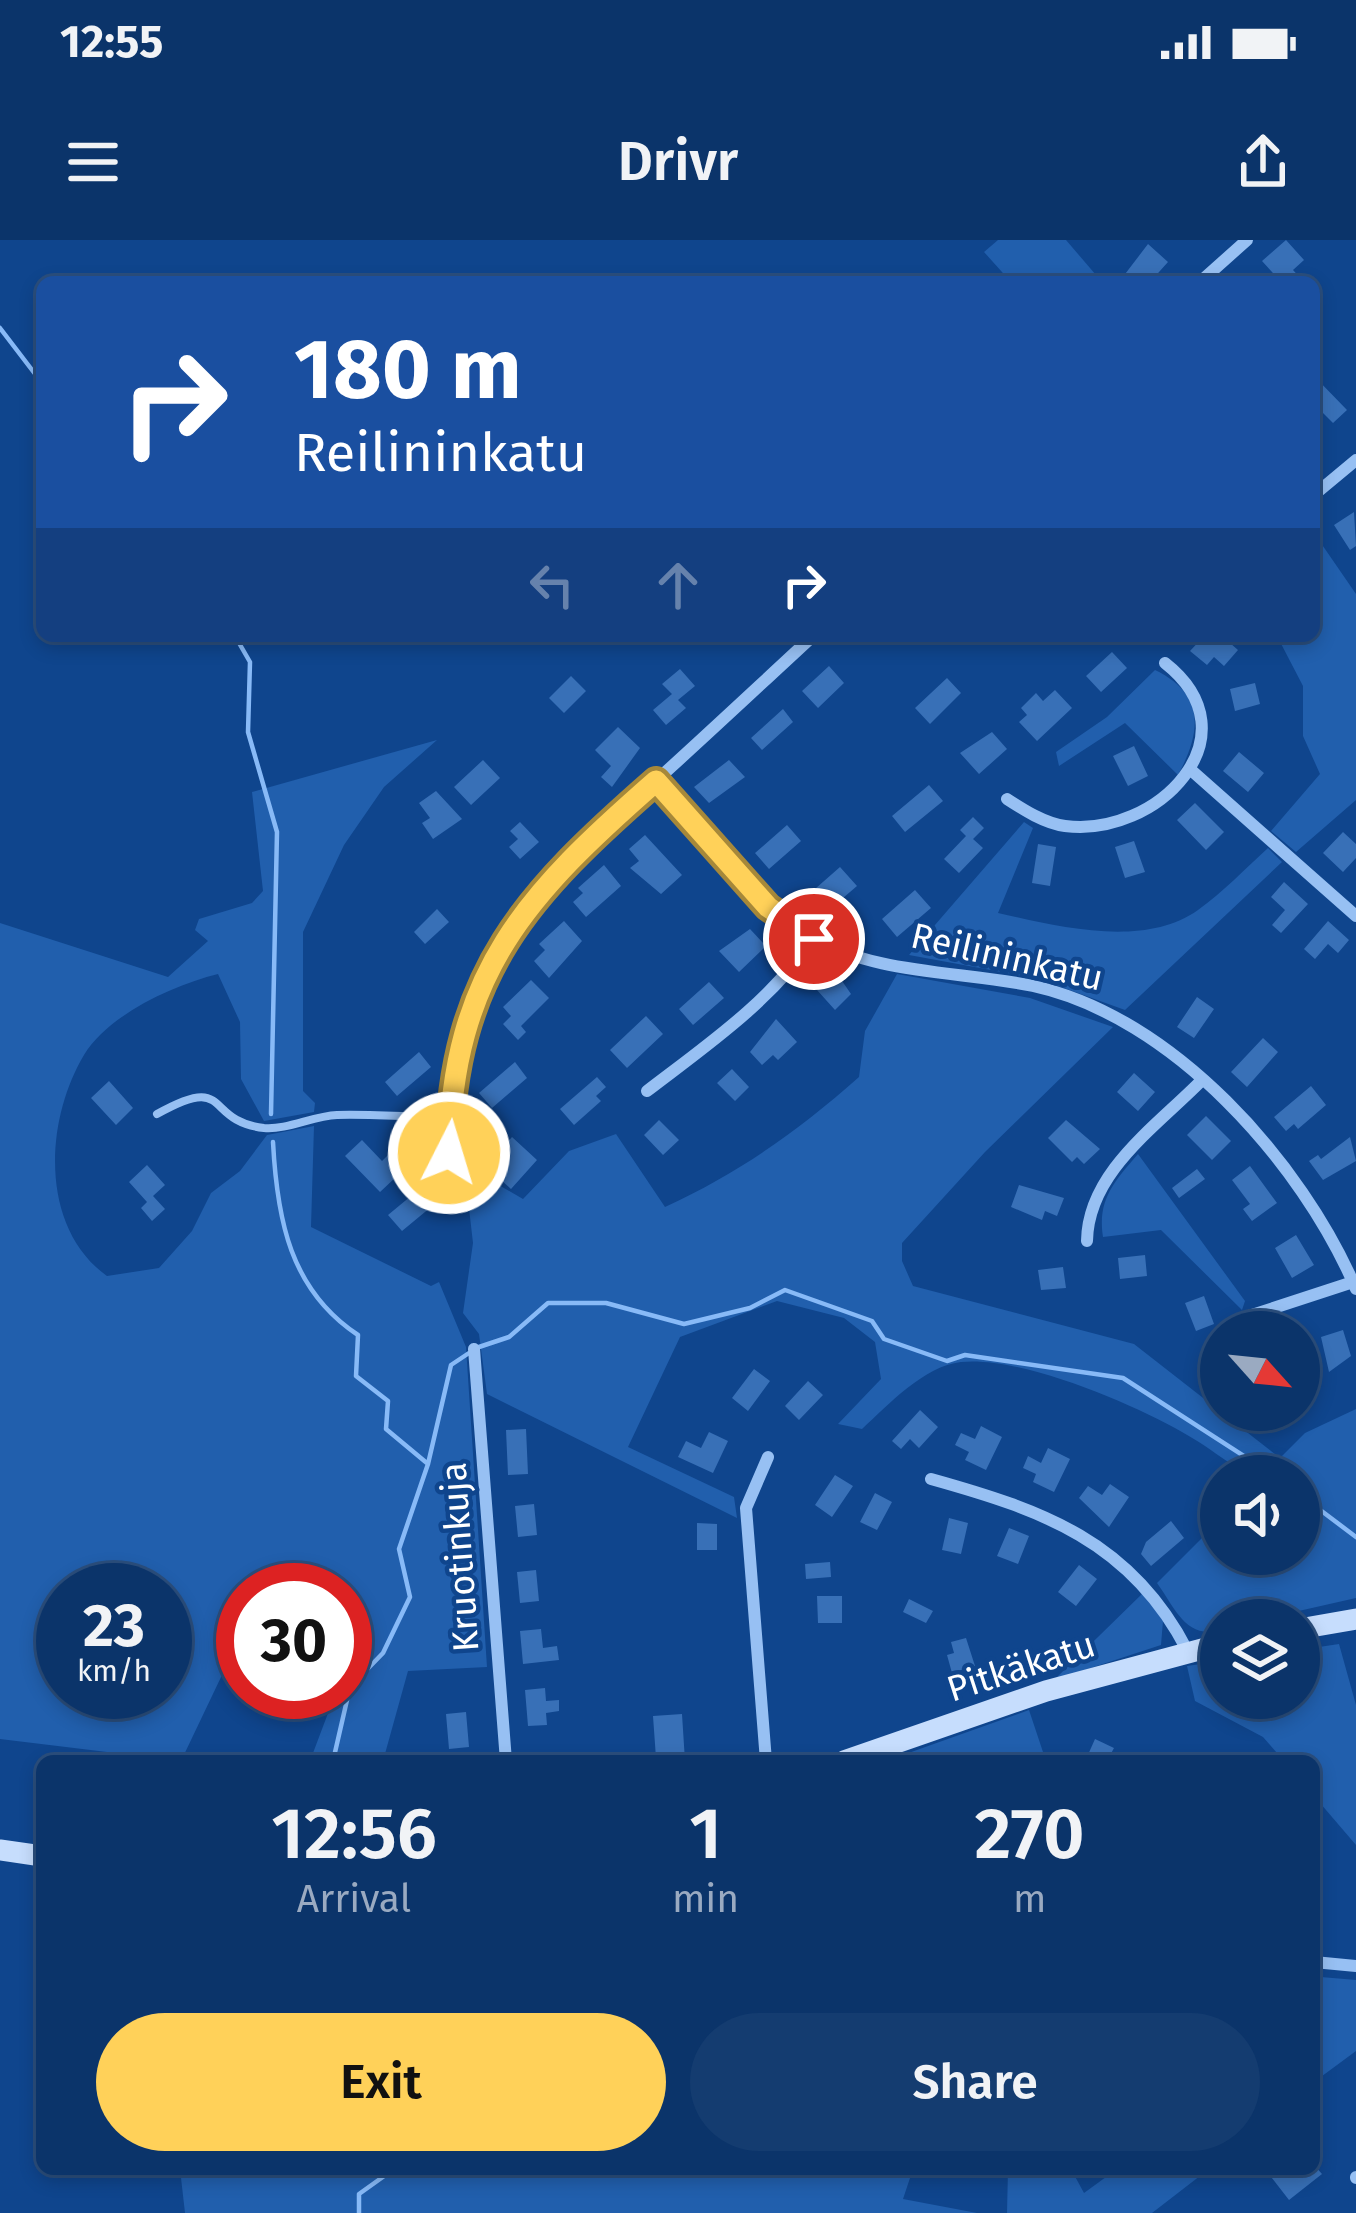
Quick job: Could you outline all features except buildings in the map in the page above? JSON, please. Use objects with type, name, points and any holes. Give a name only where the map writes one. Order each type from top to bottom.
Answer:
[{"type":"street","points":[[1207,276],[1247,240]]},
{"type":"street","points":[[1320,490],[1356,460]]},
{"type":"street","points":[[449,1153],[449,1118],[473,1006],[493,955],[570,856],[807,642]]},
{"type":"street","points":[[1007,799],[1063,826],[1099,826],[1132,816],[1191,770],[1203,739],[1202,707],[1189,682],[1165,662]]},
{"type":"street","points":[[1191,770],[1356,916]]},
{"type":"street","name":"Reilininkatu","points":[[656,781],[768,907],[814,939],[858,956],[1036,986],[1093,1003],[1138,1025],[1202,1080],[1298,1185],[1333,1235],[1354,1285]]},
{"type":"street","points":[[647,1091],[748,1012],[814,939]]},
{"type":"street","points":[[1088,1241],[1088,1220],[1103,1183],[1202,1080]]},
{"type":"street","points":[[1266,1311],[1354,1285]]},
{"type":"street","name":"Kruotinkuja","points":[[475,1349],[506,1755]]},
{"type":"street","points":[[766,1755],[746,1508],[768,1457]]},
{"type":"street","points":[[931,1479],[1020,1506],[1107,1550],[1144,1582],[1187,1650]]},
{"type":"street","points":[[1320,1627],[1355,1623]]},
{"type":"street","name":"Pitkäkatu","points":[[861,1755],[1046,1691],[1200,1648]]},
{"type":"street","points":[[0,1850],[36,1855]]},
{"type":"street","points":[[1320,1963],[1356,1966]]},
{"type":"lane","points":[[158,1114],[193,1094],[206,1094],[233,1116],[269,1129],[332,1115],[449,1118]]},
{"type":"shaded area","points":[[998,240],[1066,240],[1097,276],[1006,276],[984,252]]},
{"type":"shaded area","points":[[1320,542],[1356,594],[1356,800],[1296,852],[1271,831],[1320,774],[1303,736],[1303,686],[1280,642],[1320,642]]},
{"type":"shaded area","points":[[1155,670],[1183,690],[1194,715],[1192,743],[1178,775],[1125,723],[1059,766],[1056,752],[1107,717]]},
{"type":"shaded area","points":[[437,740],[384,787],[344,845],[303,932],[303,1091],[315,1103],[314,1112],[264,1121],[241,1079],[240,1022],[218,974],[182,986],[126,1014],[84,1055],[61,1111],[55,1173],[60,1203],[85,1255],[107,1276],[159,1268],[192,1231],[211,1193],[240,1171],[267,1135],[314,1126],[311,1227],[431,1286],[439,1282],[466,1347],[487,1667],[408,1671],[385,1755],[312,1755],[326,1719],[372,1719],[372,1563],[216,1563],[216,1688],[184,1755],[132,1755],[0,1739],[0,923],[168,977],[208,941],[195,930],[199,919],[252,903],[263,891],[252,792]]},
{"type":"shaded area","points":[[1024,822],[1033,828],[998,913],[1073,928],[1126,932],[1176,922],[1207,903],[1268,848],[1282,862],[1125,1010],[1039,979],[909,955]]},
{"type":"shaded area","points":[[897,974],[1030,998],[1113,1027],[985,1152],[902,1243],[902,1261],[913,1286],[1134,1344],[1200,1396],[1200,1431],[1245,1431],[1276,1455],[1218,1455],[1182,1432],[1105,1396],[1044,1374],[986,1362],[961,1362],[934,1371],[907,1388],[862,1429],[838,1424],[881,1379],[875,1342],[844,1318],[777,1301],[680,1337],[628,1447],[734,1497],[737,1518],[487,1394],[479,1334],[463,1313],[473,1243],[464,1165],[523,1199],[569,1151],[616,1134],[665,1207],[767,1149],[859,1077],[865,1031]]},
{"type":"shaded area","points":[[1138,1154],[1245,1301],[1242,1310],[1161,1230],[1103,1237],[1105,1201]]},
{"type":"shaded area","points":[[1356,1409],[1356,1598],[1320,1606],[1320,1599],[1200,1599],[1200,1630],[1176,1611],[1157,1583],[1200,1540],[1200,1575],[1320,1575],[1320,1455],[1283,1455],[1305,1433],[1320,1431],[1320,1426]]},
{"type":"shaded area","points":[[1144,1592],[1163,1621],[1161,1645],[1054,1680]]},
{"type":"shaded area","points":[[1339,1644],[1356,1705],[1356,1845],[1320,1803],[1320,1755],[1279,1755],[1263,1737],[1229,1719],[1320,1719],[1320,1647]]},
{"type":"shaded area","points":[[1200,1664],[1200,1704],[1195,1701],[1187,1666]]},
{"type":"shaded area","points":[[1029,1710],[1044,1755],[903,1755]]},
{"type":"shaded area","points":[[1321,1977],[1356,1980],[1356,2051],[1320,2078]]},
{"type":"shaded area","points":[[181,2175],[911,2175],[903,2199],[977,2213],[185,2213]]},
{"type":"shaded area","points":[[1008,2175],[1074,2175],[1084,2193],[1109,2175],[1201,2175],[1152,2213],[1007,2213]]},
{"type":"waterway","points":[[0,328],[36,375]]},
{"type":"waterway","points":[[238,642],[250,662],[248,732],[277,832],[271,1114]]},
{"type":"waterway","points":[[273,1142],[278,1198],[302,1274],[335,1317],[358,1335],[356,1376],[388,1401],[386,1429],[428,1464],[399,1549],[410,1597],[383,1653],[350,1687],[334,1755]]},
{"type":"waterway","points":[[479,1347],[509,1337],[548,1303],[606,1303],[684,1324],[750,1308],[785,1290],[872,1321],[884,1339],[947,1361],[965,1355],[1123,1378],[1242,1455]]},
{"type":"waterway","points":[[428,1464],[451,1365],[469,1353]]},
{"type":"waterway","points":[[1320,1510],[1356,1537]]},
{"type":"waterway","points":[[359,2213],[359,2194],[386,2175]]},
{"type":"route","points":[[449,1153],[449,1118],[473,1006],[493,955],[526,905],[570,856],[656,781],[768,907],[814,939]]}]
